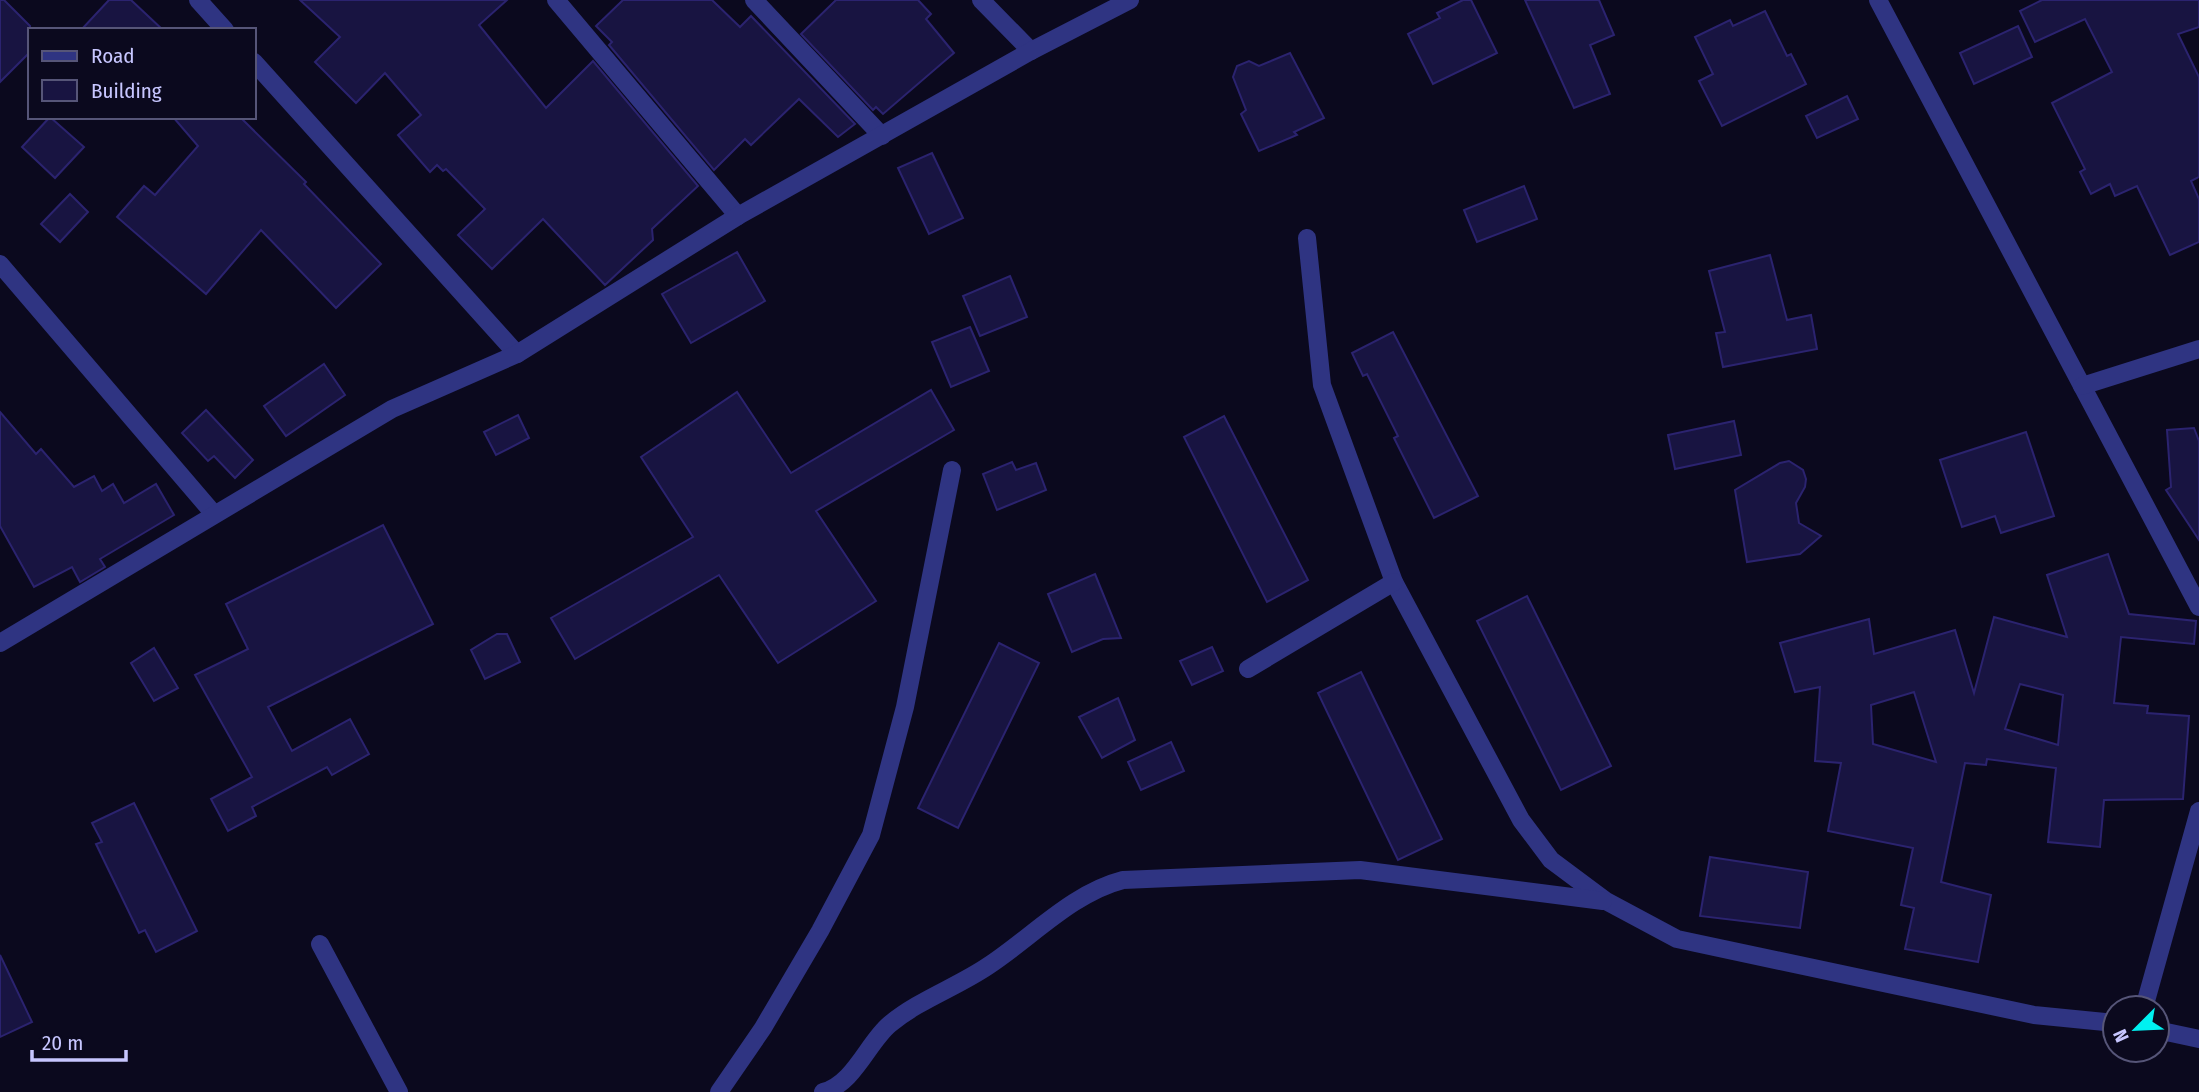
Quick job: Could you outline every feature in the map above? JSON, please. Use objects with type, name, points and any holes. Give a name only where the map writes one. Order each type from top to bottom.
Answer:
[{"type":"street","points":[[198,0],[223,28]]},
{"type":"street","points":[[754,0],[881,136]]},
{"type":"street","points":[[981,0],[1031,51]]},
{"type":"street","points":[[0,643],[132,567],[214,514],[392,409],[517,354],[738,216],[1031,51],[1130,0]]},
{"type":"street","points":[[1878,0],[2199,607]]},
{"type":"street","points":[[566,3],[738,216]]},
{"type":"street","points":[[256,64],[517,354]]},
{"type":"street","points":[[1307,238],[1322,385],[1394,582],[1521,820],[1551,860],[1605,901],[1677,939],[2035,1015],[2101,1022]]},
{"type":"street","points":[[0,264],[214,514]]},
{"type":"street","points":[[2082,386],[2199,349]]},
{"type":"street","points":[[719,1092],[801,963],[871,835],[905,707],[952,470]]},
{"type":"street","points":[[1248,669],[1394,582]]},
{"type":"street","points":[[2148,994],[2199,811]]},
{"type":"street","points":[[824,1092],[831,1090],[860,1061],[890,1024],[987,967],[1099,886],[1123,880],[1360,870],[1605,901]]},
{"type":"street","points":[[320,944],[399,1092]]},
{"type":"street","points":[[2171,1033],[2199,1039]]},
{"type":"street","points":[[719,1092],[727,1092]]},
{"type":"building","points":[[0,0],[4,0],[30,28],[28,54],[0,82]]},
{"type":"building","points":[[109,0],[131,0],[161,28],[83,28]]},
{"type":"building","points":[[300,0],[507,0],[479,25],[546,108],[593,61],[698,186],[652,229],[653,240],[605,285],[543,219],[492,269],[458,235],[485,209],[446,169],[443,171],[437,165],[430,172],[398,135],[421,115],[385,73],[356,103],[315,62],[340,37]]},
{"type":"building","points":[[623,0],[712,0],[740,27],[751,16],[855,124],[838,137],[799,99],[751,145],[745,139],[714,170],[609,45],[612,42],[596,26]]},
{"type":"building","points":[[836,0],[918,0],[931,14],[926,19],[954,53],[883,114],[876,107],[873,110],[801,34]]},
{"type":"building","points":[[1463,0],[1471,0],[1497,53],[1433,84],[1408,34],[1440,18],[1437,13]]},
{"type":"building","points":[[1525,0],[1599,0],[1614,35],[1590,45],[1610,94],[1574,108]]},
{"type":"building","points":[[2042,0],[2199,0],[2199,27],[2178,34],[2199,77],[2199,177],[2191,181],[2199,199],[2199,242],[2170,255],[2137,186],[2115,196],[2110,184],[2091,194],[2080,172],[2085,169],[2052,103],[2112,72],[2085,19],[2035,42],[2020,11]]},
{"type":"building","points":[[1765,11],[1787,56],[1791,54],[1806,84],[1722,126],[1699,81],[1713,74],[1695,37],[1730,20],[1733,26]]},
{"type":"building","points":[[2018,26],[2032,57],[1974,84],[1960,53]]},
{"type":"building","points":[[1290,53],[1324,118],[1294,132],[1297,135],[1259,151],[1241,114],[1246,110],[1233,77],[1237,66],[1249,61],[1259,66]]},
{"type":"building","points":[[1847,96],[1858,119],[1817,138],[1806,116]]},
{"type":"building","points":[[48,119],[52,119],[84,147],[55,178],[22,147]]},
{"type":"building","points":[[175,119],[242,119],[306,182],[304,184],[381,264],[336,308],[261,230],[206,294],[117,217],[144,186],[155,195],[198,146]]},
{"type":"building","points":[[932,153],[963,218],[929,234],[898,168]]},
{"type":"building","points":[[1524,186],[1537,219],[1477,242],[1464,210]]},
{"type":"building","points":[[70,194],[88,212],[60,242],[41,224]]},
{"type":"building","points":[[737,252],[765,301],[691,343],[662,294]]},
{"type":"building","points":[[1770,255],[1787,320],[1811,315],[1817,349],[1723,367],[1716,333],[1725,332],[1709,271]]},
{"type":"building","points":[[1010,276],[1027,317],[980,336],[963,296]]},
{"type":"building","points":[[970,327],[989,371],[951,387],[932,342]]},
{"type":"building","points":[[1393,332],[1478,496],[1434,518],[1394,438],[1398,436],[1367,374],[1363,376],[1352,353]]},
{"type":"building","points":[[324,364],[345,395],[286,436],[264,406]]},
{"type":"building","points":[[931,390],[954,430],[816,511],[876,601],[778,663],[719,575],[575,659],[551,618],[693,537],[641,457],[737,392],[791,473]]},
{"type":"building","points":[[206,410],[253,460],[235,478],[214,456],[208,461],[182,433]]},
{"type":"building","points":[[0,412],[36,454],[41,449],[74,487],[94,476],[102,491],[113,484],[124,503],[156,484],[174,515],[100,559],[105,567],[80,582],[72,567],[34,587],[0,526]]},
{"type":"building","points":[[518,415],[529,438],[496,455],[484,432]]},
{"type":"building","points":[[1224,416],[1308,580],[1267,602],[1184,437]]},
{"type":"building","points":[[1734,421],[1741,455],[1675,469],[1668,435]]},
{"type":"building","points":[[2194,428],[2199,441],[2199,540],[2166,490],[2171,487],[2167,430]]},
{"type":"building","points":[[2026,432],[2054,516],[2001,533],[1995,516],[1962,527],[1940,460]]},
{"type":"building","points":[[1789,461],[1803,470],[1806,479],[1805,487],[1796,503],[1799,523],[1821,536],[1800,554],[1747,562],[1735,490],[1780,463]]},
{"type":"building","points":[[1012,462],[1016,470],[1036,463],[1046,490],[997,510],[983,474]]},
{"type":"building","points":[[383,525],[433,624],[268,707],[292,751],[350,719],[369,754],[332,775],[327,767],[252,807],[256,816],[228,831],[211,799],[252,777],[195,675],[248,649],[226,604]]},
{"type":"building","points":[[2108,554],[2129,614],[2196,621],[2194,644],[2121,637],[2114,703],[2148,706],[2147,713],[2189,716],[2183,799],[2104,800],[2100,847],[2048,842],[2056,768],[1987,759],[1986,765],[1965,763],[1941,882],[1991,895],[1978,962],[1905,949],[1914,908],[1901,905],[1913,848],[1828,831],[1841,763],[1815,761],[1820,687],[1795,692],[1780,643],[1869,619],[1874,654],[1955,630],[1974,693],[1994,617],[2067,637],[2047,575]],"holes":[[[2020,684],[2063,695],[2058,745],[2005,729]],[[1914,692],[1936,762],[1873,744],[1871,705]]]},
{"type":"building","points":[[1095,574],[1121,638],[1103,639],[1072,652],[1048,594]]},
{"type":"building","points":[[1527,596],[1611,766],[1561,790],[1477,621]]},
{"type":"building","points":[[497,634],[507,634],[520,662],[485,679],[471,650]]},
{"type":"building","points":[[999,643],[1039,663],[958,828],[918,808]]},
{"type":"building","points":[[1212,647],[1223,671],[1192,685],[1180,661]]},
{"type":"building","points":[[154,648],[178,688],[154,701],[131,663]]},
{"type":"building","points":[[1361,672],[1442,839],[1398,860],[1318,693]]},
{"type":"building","points":[[1118,698],[1135,740],[1102,758],[1079,717]]},
{"type":"building","points":[[1171,742],[1184,771],[1141,790],[1128,762]]},
{"type":"building","points":[[134,803],[197,931],[156,952],[145,930],[139,933],[96,844],[102,842],[92,823]]},
{"type":"building","points":[[1710,857],[1808,872],[1800,928],[1700,916]]},
{"type":"building","points":[[0,955],[32,1022],[0,1037]]}]
